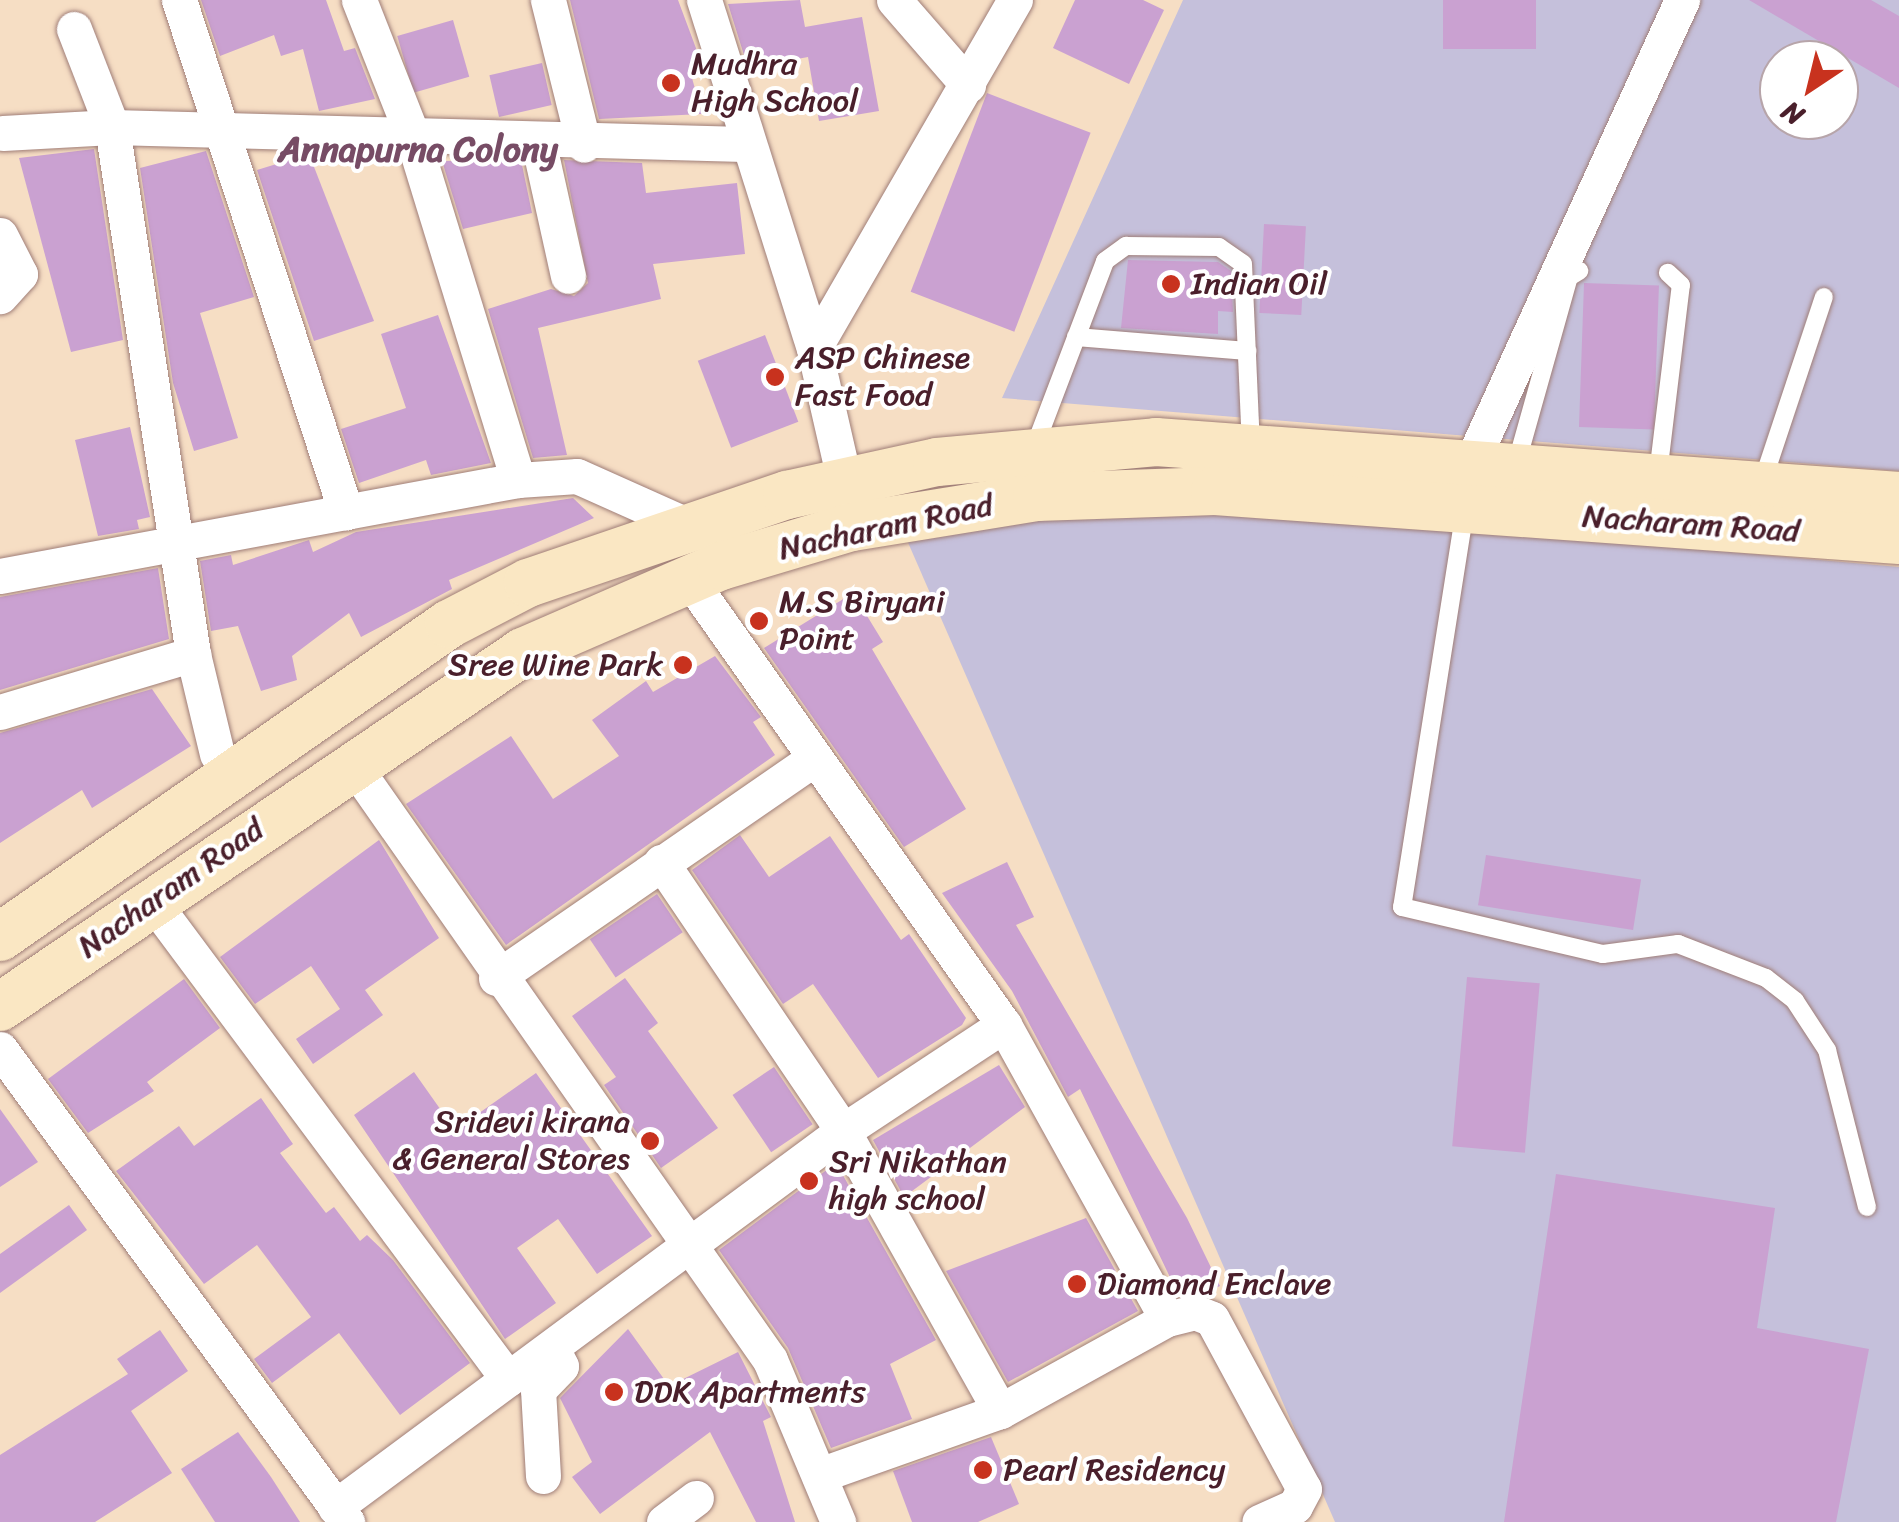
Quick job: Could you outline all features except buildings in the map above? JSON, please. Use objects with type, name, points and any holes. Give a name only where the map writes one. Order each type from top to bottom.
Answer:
[{"type":"main road","name":"Nacharam Road","points":[[0,937],[449,624],[528,582],[692,527],[845,483],[1033,452],[1252,446],[1658,474],[1899,496]]},
{"type":"main road","name":"Nacharam Road","points":[[0,1007],[351,762],[524,652],[689,579],[852,528],[1053,496],[1215,491],[1899,540]]},
{"type":"street","points":[[179,0],[216,124],[346,512]]},
{"type":"street","points":[[358,0],[411,132],[518,480]]},
{"type":"street","points":[[548,0],[584,145]]},
{"type":"street","points":[[704,0],[744,144],[814,348],[845,483]]},
{"type":"street","points":[[814,348],[1015,0]]},
{"type":"street","points":[[1465,510],[1493,464],[1682,0]]},
{"type":"street","points":[[908,6],[968,86]]},
{"type":"street","points":[[74,30],[112,127],[193,654],[217,754]]},
{"type":"street","points":[[3,132],[216,124],[411,132],[540,145],[744,144]]},
{"type":"street","points":[[540,145],[568,276]]},
{"type":"street","points":[[0,235],[20,274],[0,296]]},
{"type":"street","points":[[0,576],[174,537],[346,512],[518,480],[578,476],[692,527]]},
{"type":"street","points":[[689,579],[811,762],[1004,1025],[1167,1319]]},
{"type":"street","points":[[0,712],[193,654]]},
{"type":"street","points":[[351,762],[496,978],[770,1360],[838,1522]]},
{"type":"street","points":[[496,978],[811,762]]},
{"type":"street","points":[[661,862],[843,1131],[1000,1411]]},
{"type":"street","points":[[152,902],[508,1379]]},
{"type":"street","points":[[543,1476],[538,1390],[556,1356],[594,1314],[843,1131],[1004,1025]]},
{"type":"street","points":[[0,1050],[340,1514],[508,1379],[556,1356]]},
{"type":"street","points":[[819,1474],[1000,1411],[1167,1319],[1195,1312],[1212,1319],[1304,1489],[1295,1506],[1259,1522]]},
{"type":"street","points":[[664,1522],[696,1498]]},
{"type":"lane","points":[[1033,452],[1105,261],[1126,246],[1219,246],[1243,264],[1252,446]]},
{"type":"lane","points":[[1493,464],[1579,271]]},
{"type":"lane","points":[[1658,474],[1681,285],[1668,273]]},
{"type":"lane","points":[[1762,484],[1824,297]]},
{"type":"lane","points":[[1076,337],[1247,351]]},
{"type":"lane","points":[[1465,510],[1402,907],[1602,954],[1678,944],[1766,978],[1795,1001],[1827,1050],[1867,1207]]},
{"type":"shaded area","points":[[1183,0],[1899,0],[1899,471],[1002,398]]},
{"type":"shaded area","points":[[1189,504],[1899,567],[1899,1522],[1335,1522],[896,515]]},
{"type":"place","name":"Mudhra High School","points":[[671,83]]},
{"type":"place","name":"Indian Oil","points":[[1171,284]]},
{"type":"place","name":"ASP Chinese Fast Food","points":[[775,377]]},
{"type":"place","name":"M.S Biryani Point","points":[[759,621]]},
{"type":"place","name":"Sree Wine Park","points":[[683,665]]},
{"type":"place","name":"Sridevi kirana & General Stores","points":[[650,1141]]},
{"type":"place","name":"Sri Nikathan high school","points":[[809,1181]]},
{"type":"place","name":"Diamond Enclave","points":[[1077,1284]]},
{"type":"place","name":"DDK Apartments","points":[[614,1392]]},
{"type":"place","name":"Pearl Residency","points":[[983,1470]]},
{"type":"district","name":"Annapurna Colony","points":[[418,149]]}]
